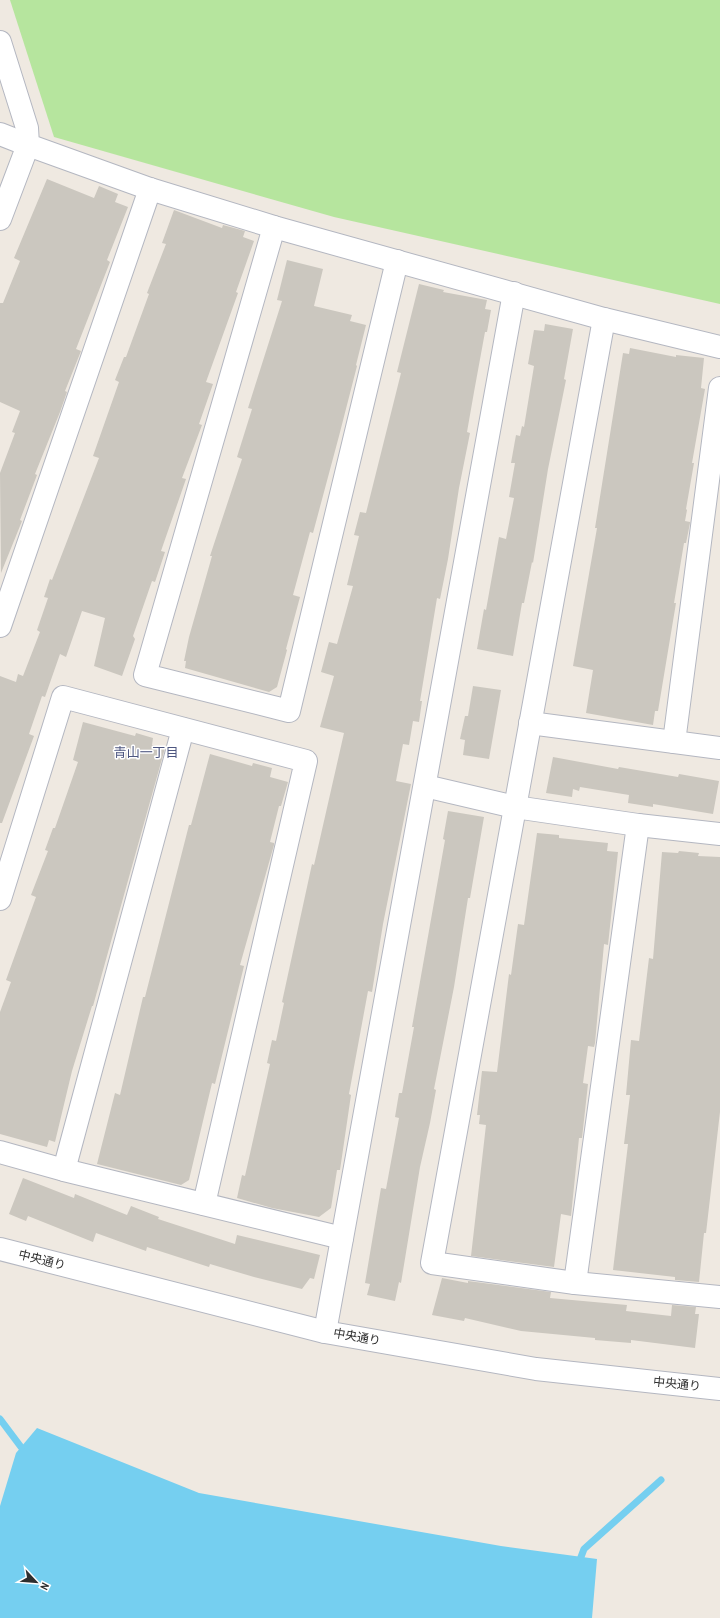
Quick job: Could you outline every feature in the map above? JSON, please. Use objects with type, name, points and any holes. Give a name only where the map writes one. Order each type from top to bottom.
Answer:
[{"type":"street","points":[[0,44],[27,128],[28,145],[0,219]]},
{"type":"street","points":[[0,134],[150,189],[274,226],[604,318],[720,347]]},
{"type":"street","points":[[0,626],[150,189]]},
{"type":"street","points":[[274,226],[145,674],[289,711],[397,261]]},
{"type":"street","points":[[325,1332],[514,293]]},
{"type":"street","points":[[604,318],[432,1263],[575,1283],[720,1297]]},
{"type":"street","points":[[674,742],[720,388]]},
{"type":"street","points":[[0,899],[63,697],[306,761],[204,1204]]},
{"type":"street","points":[[530,723],[720,748]]},
{"type":"street","points":[[64,1170],[183,729]]},
{"type":"street","points":[[424,786],[515,807],[638,825],[720,834]]},
{"type":"street","points":[[575,1283],[638,825]]},
{"type":"street","points":[[0,1152],[64,1170],[342,1238]]},
{"type":"street","name":"中央通り","points":[[0,1249],[325,1332],[536,1369],[720,1389]]},
{"type":"green space","points":[[10,0],[720,0],[720,304],[334,217],[54,137]]},
{"type":"water","points":[[37,1428],[199,1493],[501,1546],[597,1559],[592,1618],[0,1618],[0,1506],[16,1453]]},
{"type":"building","points":[[47,179],[94,198],[99,186],[118,194],[115,202],[128,207],[107,260],[110,262],[76,349],[81,351],[65,391],[67,392],[35,474],[37,475],[20,520],[22,521],[1,573],[0,473],[15,433],[12,432],[20,411],[0,402],[0,303],[3,303],[20,261],[14,258]]},
{"type":"building","points":[[174,210],[222,228],[223,225],[245,231],[243,237],[254,241],[236,292],[238,293],[206,382],[213,384],[199,424],[202,425],[182,478],[186,479],[161,551],[165,552],[155,582],[152,581],[133,636],[135,639],[122,676],[94,666],[105,618],[82,611],[66,657],[60,654],[45,697],[42,696],[29,734],[34,736],[2,823],[0,823],[0,676],[16,682],[18,674],[23,676],[40,632],[37,630],[48,598],[44,597],[99,458],[93,456],[119,382],[115,380],[124,357],[126,357],[149,294],[147,293],[166,244],[162,243]]},
{"type":"building","points":[[287,260],[323,269],[314,306],[352,315],[350,321],[366,325],[357,366],[313,533],[310,532],[293,595],[300,597],[286,649],[287,650],[277,687],[269,692],[185,668],[186,661],[184,661],[189,637],[212,556],[210,556],[242,459],[237,457],[252,409],[248,408],[282,301],[277,300]]},
{"type":"building","points":[[419,284],[444,290],[443,292],[487,300],[485,309],[491,310],[487,332],[485,332],[467,432],[470,433],[459,488],[448,559],[440,599],[437,598],[420,701],[422,701],[419,722],[413,721],[409,745],[403,744],[396,781],[411,784],[383,924],[372,992],[368,991],[349,1094],[351,1095],[340,1170],[337,1170],[331,1208],[319,1217],[272,1208],[237,1198],[242,1175],[245,1176],[270,1064],[267,1063],[272,1040],[276,1041],[284,1003],[282,1002],[312,864],[314,865],[344,733],[320,727],[334,676],[321,672],[329,642],[337,644],[353,586],[347,585],[359,536],[354,535],[360,512],[366,513],[401,373],[397,372]]},
{"type":"building","points":[[545,324],[573,329],[564,379],[566,380],[548,469],[533,563],[532,562],[524,603],[522,603],[513,656],[477,649],[484,609],[486,610],[499,537],[506,539],[514,498],[509,497],[515,463],[511,463],[516,435],[520,436],[522,426],[524,427],[534,366],[528,364],[534,330],[544,331]]},
{"type":"building","points":[[630,348],[676,357],[676,355],[704,358],[701,388],[705,389],[692,463],[694,463],[686,509],[685,521],[690,523],[686,543],[684,543],[674,603],[676,603],[658,711],[655,711],[653,725],[586,713],[593,670],[573,666],[597,528],[595,528],[623,353],[629,354]]},
{"type":"building","points":[[473,686],[501,690],[489,759],[463,755],[465,740],[460,739],[465,716],[468,716]]},
{"type":"building","points":[[83,722],[135,736],[136,733],[153,738],[152,745],[165,748],[93,1006],[72,1071],[55,1142],[49,1140],[47,1147],[0,1134],[0,1012],[11,982],[6,980],[36,897],[31,895],[48,851],[45,850],[53,828],[55,828],[78,762],[73,760]]},
{"type":"building","points":[[210,754],[252,766],[253,763],[272,768],[270,777],[288,782],[281,806],[279,806],[270,842],[274,843],[274,845],[240,965],[244,966],[215,1084],[212,1083],[189,1180],[181,1185],[97,1164],[115,1093],[120,1095],[143,997],[145,997],[189,825],[191,825]]},
{"type":"building","points":[[553,757],[618,769],[619,767],[678,777],[679,774],[719,781],[713,814],[653,804],[653,807],[628,803],[629,795],[580,787],[579,791],[573,789],[572,797],[546,793]]},
{"type":"building","points":[[448,811],[484,817],[470,898],[468,898],[454,987],[434,1089],[436,1090],[430,1123],[420,1167],[401,1283],[399,1282],[395,1301],[367,1295],[370,1284],[365,1283],[381,1188],[386,1189],[399,1118],[395,1117],[399,1093],[402,1093],[414,1027],[412,1027],[445,840],[443,839]]},
{"type":"building","points":[[537,833],[559,835],[559,838],[608,843],[607,851],[618,852],[608,945],[604,944],[595,1043],[594,1047],[588,1046],[583,1083],[588,1084],[582,1138],[579,1138],[571,1216],[561,1214],[554,1267],[471,1256],[486,1125],[479,1124],[480,1115],[477,1115],[482,1071],[497,1072],[509,974],[511,975],[518,924],[524,925]]},
{"type":"building","points":[[679,851],[699,853],[698,856],[720,857],[720,1112],[699,1282],[675,1280],[675,1277],[613,1270],[628,1144],[624,1144],[630,1095],[626,1095],[631,1040],[639,1041],[649,958],[653,959],[662,852],[678,853]]},
{"type":"building","points":[[23,1178],[74,1198],[75,1194],[127,1215],[131,1206],[159,1217],[158,1219],[235,1244],[237,1235],[320,1255],[314,1279],[310,1278],[302,1289],[210,1264],[209,1267],[147,1247],[146,1251],[96,1233],[93,1242],[28,1216],[26,1221],[9,1214]]},
{"type":"building","points":[[442,1278],[468,1283],[468,1281],[551,1292],[550,1298],[627,1305],[626,1311],[671,1316],[672,1305],[696,1307],[695,1314],[699,1314],[695,1348],[631,1340],[631,1343],[595,1340],[595,1338],[521,1331],[465,1318],[464,1321],[432,1315]]},
{"type":"waterway","points":[[0,1419],[21,1447]]},
{"type":"waterway","points":[[581,1557],[584,1549],[661,1480]]},
{"type":"district","name":"青山一丁目","points":[[146,752]]}]
